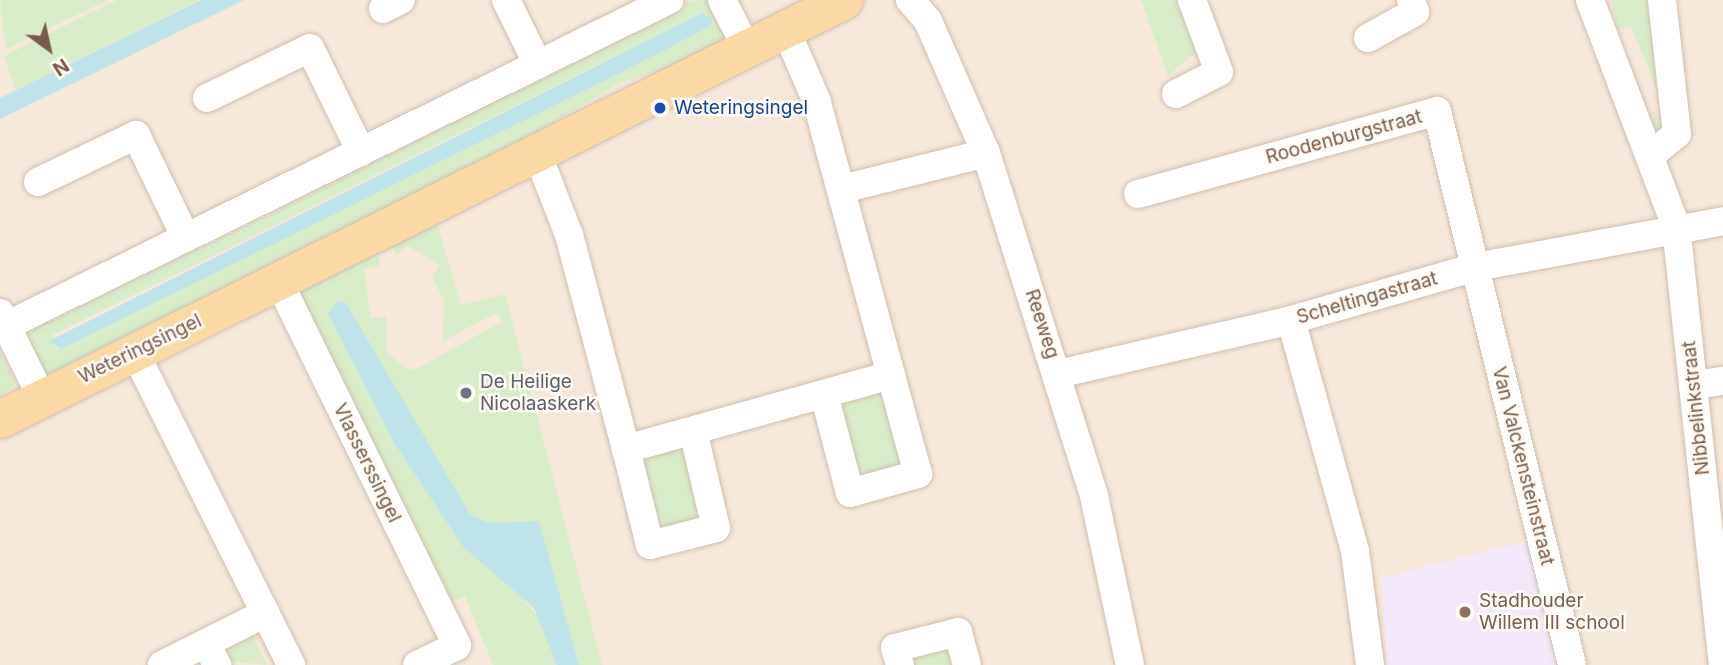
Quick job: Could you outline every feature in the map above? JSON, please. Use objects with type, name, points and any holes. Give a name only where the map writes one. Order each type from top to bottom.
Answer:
[{"type":"main road","name":"Weteringsingel","points":[[0,419],[844,0]]},
{"type":"street","points":[[506,0],[538,65]]},
{"type":"street","points":[[42,398],[2,323],[186,238],[668,0]]},
{"type":"street","points":[[722,0],[747,48]]},
{"type":"street","name":"Reeweg","points":[[910,0],[929,21],[986,153],[1058,374],[1094,496],[1130,665]]},
{"type":"street","points":[[1176,94],[1219,72],[1192,0]]},
{"type":"street","points":[[1367,38],[1415,12],[1411,0]]},
{"type":"street","name":"Nibbelinkstraat","points":[[1590,0],[1676,226],[1723,665]]},
{"type":"street","points":[[1651,155],[1677,134],[1662,0]]},
{"type":"street","points":[[786,30],[817,102],[918,474],[850,493],[824,394]]},
{"type":"street","points":[[207,98],[310,48],[361,152]]},
{"type":"street","name":"Roodenburgstraat","points":[[1138,194],[1437,111],[1476,267]]},
{"type":"street","points":[[38,182],[136,135],[186,238]]},
{"type":"street","points":[[537,153],[569,235],[650,545],[716,528],[692,431]]},
{"type":"street","points":[[842,189],[986,153]]},
{"type":"street","name":"Scheltingastraat","points":[[1058,374],[1292,320],[1476,267],[1676,226],[1723,221]]},
{"type":"street","name":"Van Valckensteinstraat","points":[[1476,267],[1572,665]]},
{"type":"street","name":"Vlasserssingel","points":[[278,280],[457,646],[417,665]]},
{"type":"street","points":[[1292,320],[1355,551],[1370,665]]},
{"type":"street","points":[[135,353],[291,665]]},
{"type":"street","points":[[626,449],[891,375]]},
{"type":"street","points":[[1693,385],[1723,381]]},
{"type":"street","points":[[162,665],[212,654],[265,613]]},
{"type":"street","points":[[900,665],[895,648],[958,632],[967,665]]},
{"type":"shaded area","points":[[0,0],[1723,0],[1723,665],[0,665]]},
{"type":"shaded area","name":"Stadhouder Willem III school","points":[[1527,541],[1562,665],[1387,665],[1382,578]]},
{"type":"green space","points":[[0,0],[108,0],[6,49]]},
{"type":"green space","points":[[117,0],[199,0],[16,90],[4,56]]},
{"type":"green space","points":[[710,0],[728,38],[666,69],[619,83],[536,133],[47,375],[39,371],[27,340],[37,323],[55,320],[684,9],[687,1]],"holes":[[[702,13],[610,78],[57,350],[53,335]]]},
{"type":"green space","points":[[1141,0],[1179,0],[1201,48],[1168,76]]},
{"type":"green space","points":[[1612,0],[1657,0],[1673,131],[1660,141],[1652,119],[1666,113],[1631,26],[1618,31]]},
{"type":"green space","points":[[437,222],[461,305],[505,294],[602,665],[579,665],[539,521],[488,523],[470,514],[328,314],[394,443],[464,548],[521,596],[545,626],[557,665],[493,665],[465,596],[447,604],[296,293],[377,252],[381,266],[364,269],[371,318],[386,317],[387,353],[409,370],[420,367],[503,321],[496,313],[443,341],[444,300],[432,277],[440,265],[407,246],[396,256],[392,245]]},
{"type":"green space","points":[[0,352],[16,383],[0,398]]},
{"type":"green space","points":[[887,392],[908,472],[855,486],[834,406]]},
{"type":"green space","points":[[688,445],[710,526],[658,540],[636,459]]},
{"type":"green space","points":[[241,633],[245,640],[253,637],[267,665],[222,660],[221,647]]},
{"type":"green space","points":[[951,643],[957,665],[907,665],[905,656]]},
{"type":"water","points":[[201,0],[244,0],[0,119],[0,98]]},
{"type":"water","points":[[702,13],[712,19],[709,27],[610,78],[61,349],[49,341]]},
{"type":"water","points":[[338,301],[346,303],[470,514],[488,523],[539,521],[579,665],[557,665],[534,608],[464,548],[394,443],[328,314]]},
{"type":"place","name":"Weteringsingel","points":[[660,108]]},
{"type":"place","name":"De Heilige Nicolaaskerk","points":[[466,393]]},
{"type":"place","name":"Stadhouder Willem III school","points":[[1465,612]]}]
